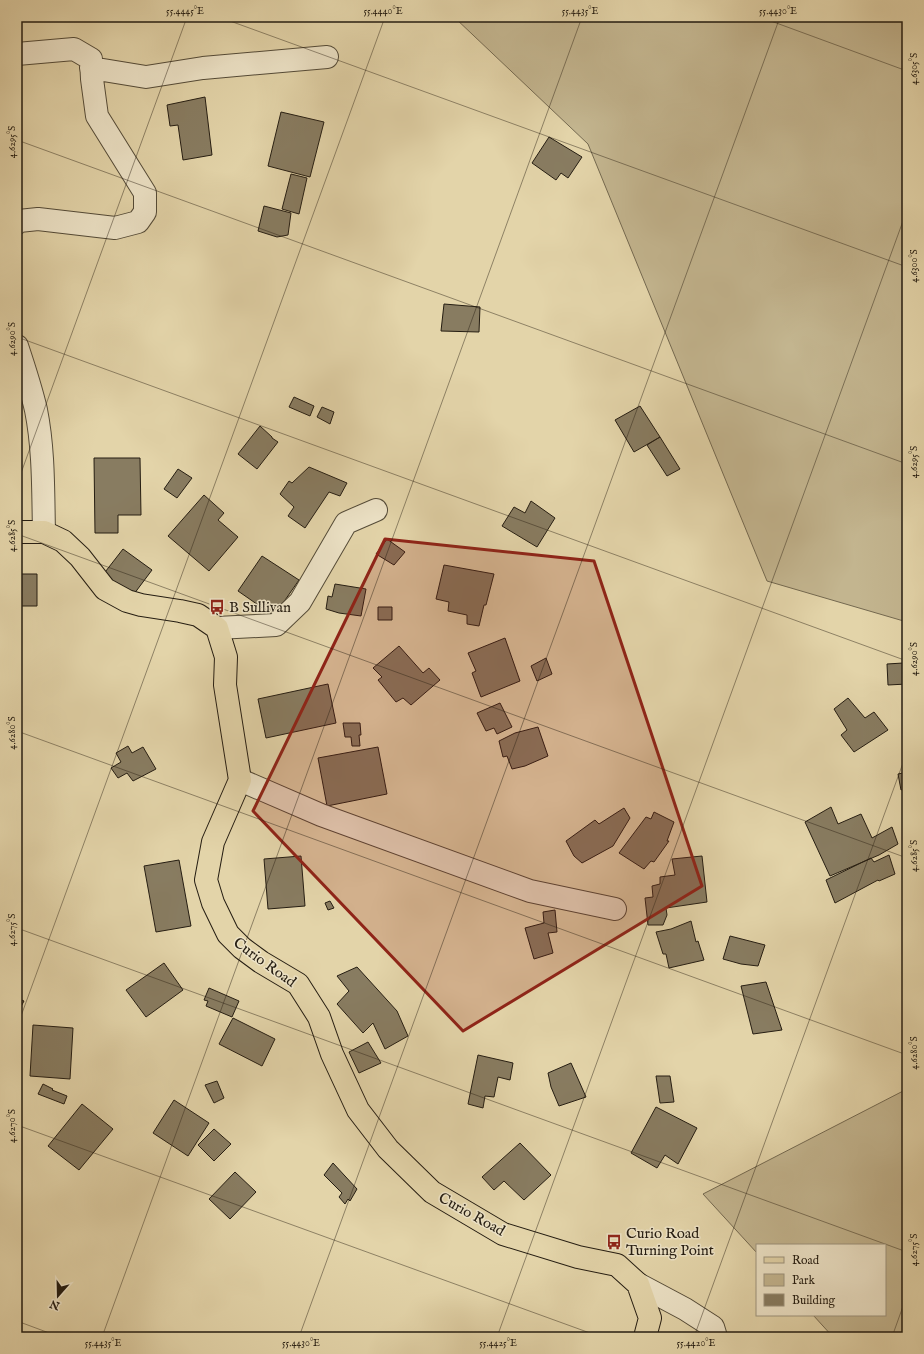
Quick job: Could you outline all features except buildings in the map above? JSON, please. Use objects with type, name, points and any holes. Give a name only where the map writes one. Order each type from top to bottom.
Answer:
[{"type":"main road","points":[[17,532],[44,532],[63,540],[80,557],[105,589],[127,601],[198,615],[217,628],[226,657],[225,685],[240,780]]},
{"type":"main road","name":"Curio Road","points":[[240,780],[213,842],[206,880],[213,903],[228,934],[242,948],[261,962],[298,984],[319,1018],[332,1054],[358,1110],[388,1149],[432,1192],[503,1234],[578,1257],[617,1265],[638,1284],[650,1318],[645,1337]]},
{"type":"street","points":[[17,54],[74,50],[91,58],[97,116],[145,193],[144,212],[138,222],[115,228],[38,219],[20,221],[17,223]]},
{"type":"street","points":[[91,68],[146,77],[203,68],[328,57]]},
{"type":"street","points":[[17,346],[27,374],[36,411],[43,471],[44,532]]},
{"type":"street","points":[[217,628],[276,625],[300,602],[346,523],[376,510]]},
{"type":"street","points":[[240,780],[321,814],[530,891],[615,910]]},
{"type":"street","points":[[638,1284],[685,1309],[713,1327],[716,1337]]},
{"type":"highlighted area","points":[[385,539],[594,561],[702,886],[463,1031],[253,811]]},
{"type":"green space","points":[[454,17],[907,17],[907,622],[767,581],[588,144]]},
{"type":"green space","points":[[907,1089],[907,1337],[833,1337],[814,1316],[886,1316],[886,1244],[756,1244],[756,1252],[703,1194]]},
{"type":"place","name":"B Sullivan","points":[[217,607]]},
{"type":"place","name":"Curio Road Turning Point","points":[[614,1242]]}]
